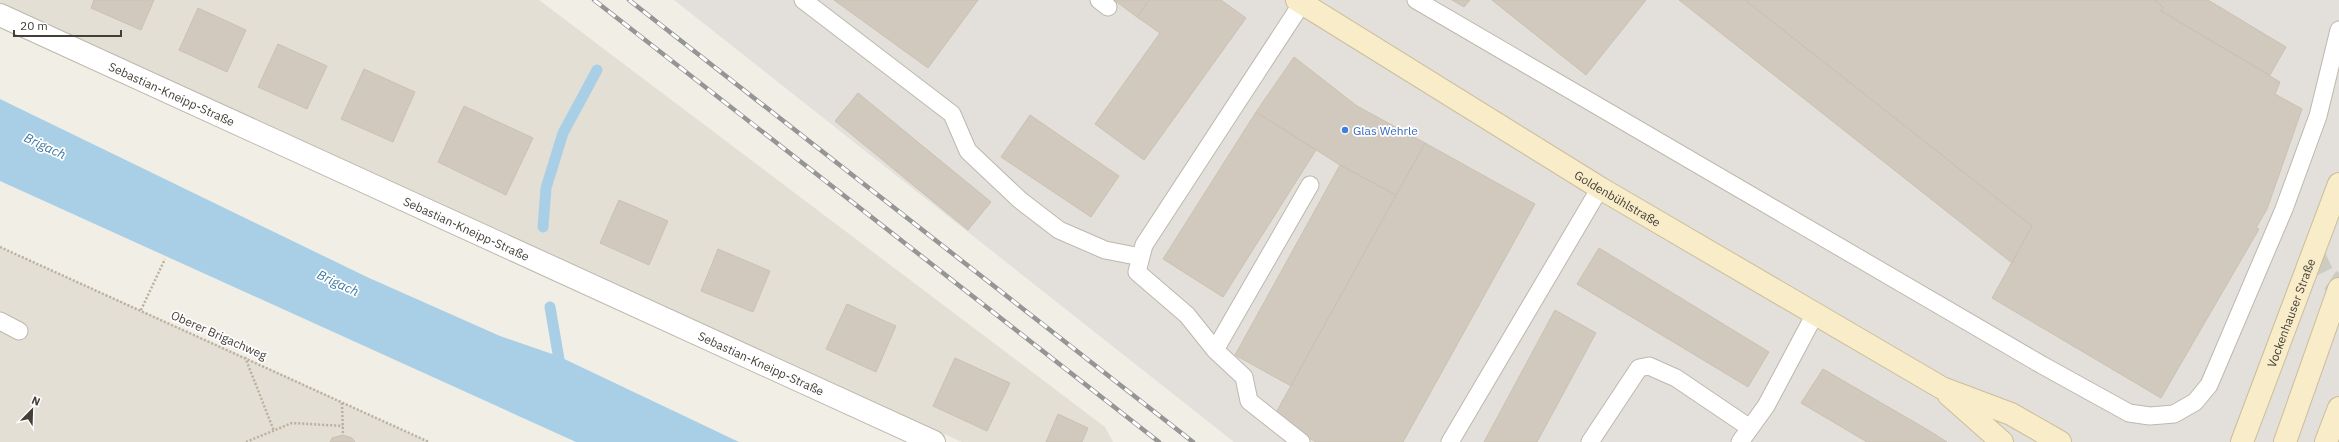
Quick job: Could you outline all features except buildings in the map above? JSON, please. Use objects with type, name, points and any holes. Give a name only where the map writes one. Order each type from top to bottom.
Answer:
[{"type":"street","name":"Goldenbühlstraße","points":[[1300,2],[1600,188],[1942,388],[2011,414],[2060,442]]},
{"type":"street","name":"Sebastian-Kneipp-Straße","points":[[0,15],[934,442]]},
{"type":"street","name":"Vockenhauser Straße","points":[[2241,440],[2339,184]]},
{"type":"street","points":[[2285,442],[2339,289]]},
{"type":"street","name":"Goldenbühlstraße","points":[[1942,388],[2002,442]]},
{"type":"street","points":[[2326,442],[2339,408]]},
{"type":"lane","points":[[803,0],[952,114],[968,151],[1020,200],[1059,230],[1105,250],[1141,257]]},
{"type":"lane","points":[[1416,0],[2042,365],[2129,413],[2150,416],[2174,414],[2195,402],[2209,385],[2284,209],[2315,123],[2339,30]]},
{"type":"lane","points":[[1300,2],[1144,245],[1137,272],[1186,315],[1215,350],[1244,377],[1249,401],[1301,442]]},
{"type":"lane","points":[[1215,350],[1310,185]]},
{"type":"lane","points":[[1450,442],[1600,188]]},
{"type":"lane","points":[[1590,442],[1639,368],[1649,366],[1676,378],[1745,435],[1766,406],[1815,314]]},
{"type":"lane","points":[[0,321],[19,331]]},
{"type":"path","name":"Oberer Brigachweg","points":[[0,247],[245,357],[429,442]]},
{"type":"path","points":[[141,310],[165,259]]},
{"type":"path","points":[[245,357],[274,431]]},
{"type":"path","points":[[342,403],[343,435]]},
{"type":"path","points":[[246,442],[292,423],[343,426]]},
{"type":"shaded area","points":[[0,0],[539,0],[1105,427],[1113,442],[962,442],[695,324],[0,6]]},
{"type":"shaded area","points":[[674,0],[2339,0],[2339,442],[1234,442]]},
{"type":"shaded area","points":[[0,247],[245,357],[429,442],[0,442]]},
{"type":"water","name":"Brigach","points":[[0,99],[367,277],[500,336],[558,356],[739,442],[576,442],[0,181]]},
{"type":"waterway","points":[[543,227],[546,188],[563,133],[597,70]]},
{"type":"waterway","points":[[550,307],[561,371]]},
{"type":"tunnel","points":[[2313,253],[2324,276],[2339,286]]},
{"type":"railway","points":[[594,0],[1159,442]]},
{"type":"railway","points":[[629,0],[1193,442]]},
{"type":"place","name":"Glas Wehrle","points":[[1345,130]]}]
